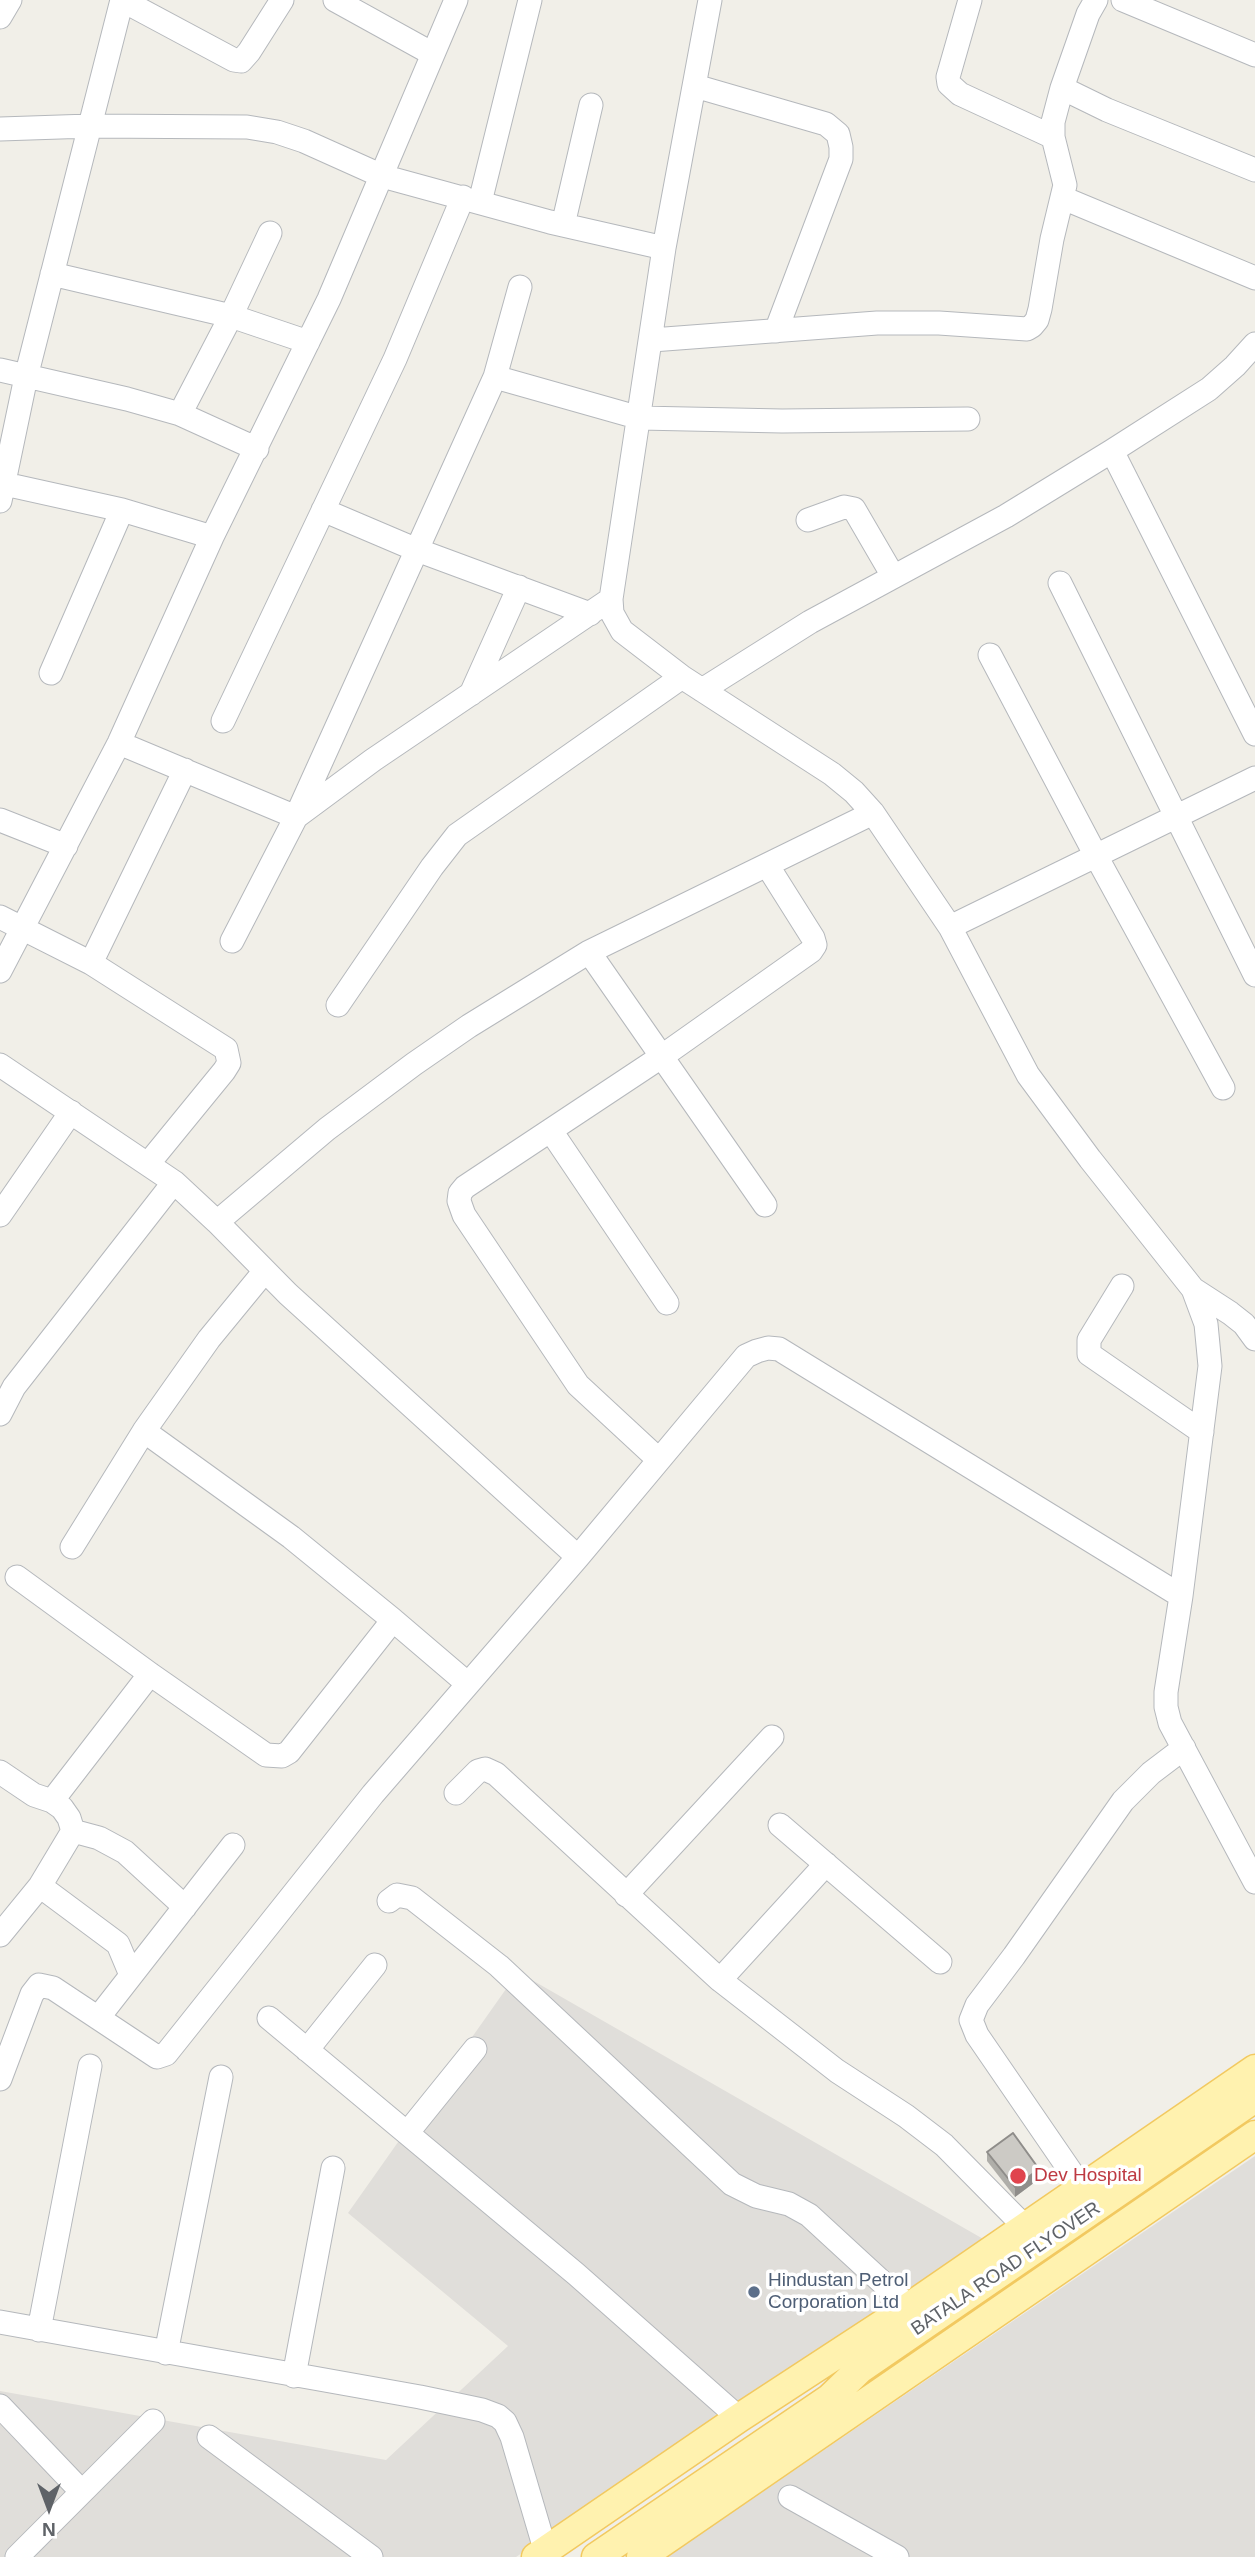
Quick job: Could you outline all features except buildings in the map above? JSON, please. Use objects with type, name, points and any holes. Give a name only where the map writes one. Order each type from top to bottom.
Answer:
[{"type":"main road","points":[[547,2554],[739,2418],[909,2307],[1255,2070]]},
{"type":"main road","name":"BATALA ROAD FLYOVER","points":[[596,2557],[830,2398],[860,2369],[1255,2098]]},
{"type":"main road","points":[[642,2557],[1255,2135]]},
{"type":"main road","name":"BATALA ROAD FLYOVER","points":[[547,2554],[818,2384],[860,2369]]},
{"type":"street","points":[[0,17],[10,0]]},
{"type":"street","points":[[212,537],[122,510],[2,489],[26,377],[122,0],[234,60],[241,61],[282,0]]},
{"type":"street","points":[[335,0],[431,53]]},
{"type":"street","points":[[0,971],[119,743],[212,537],[308,341],[382,176],[431,53],[456,0]]},
{"type":"street","points":[[223,721],[471,200],[530,0]]},
{"type":"street","points":[[710,0],[664,248],[611,599],[612,613],[622,631],[682,677],[832,774],[854,792],[873,813],[950,926],[1028,1076],[1193,1289],[1206,1324],[1210,1366],[1166,1692],[1170,1723],[1255,1882]]},
{"type":"street","points":[[970,0],[948,77],[949,84],[960,94],[1053,137]]},
{"type":"street","points":[[652,340],[908,322],[1027,328],[1032,326],[1040,309],[1052,239],[1063,198],[1065,176],[1053,137],[1053,122],[1088,14],[1096,0]]},
{"type":"street","points":[[1124,0],[1255,55]]},
{"type":"street","points":[[695,86],[826,124],[838,134],[841,159],[776,331]]},
{"type":"street","points":[[1062,88],[1107,110],[1255,170]]},
{"type":"street","points":[[563,225],[591,104]]},
{"type":"street","points":[[0,129],[90,126],[247,127],[277,132],[304,141],[382,176],[563,225],[664,248]]},
{"type":"street","points":[[1063,198],[1255,278]]},
{"type":"street","points":[[180,414],[270,233]]},
{"type":"street","points":[[52,274],[231,316],[308,341]]},
{"type":"street","points":[[232,941],[296,817],[495,377],[520,287]]},
{"type":"street","points":[[702,690],[810,622],[1006,516],[1112,451],[1209,389],[1255,344]]},
{"type":"street","points":[[0,370],[180,414],[257,449]]},
{"type":"street","points":[[495,377],[640,418],[782,421],[968,419]]},
{"type":"street","points":[[1112,451],[1255,734]]},
{"type":"street","points":[[808,520],[844,507],[854,509],[893,576]]},
{"type":"street","points":[[51,673],[122,510]]},
{"type":"street","points":[[323,510],[417,550],[590,614]]},
{"type":"street","points":[[1060,583],[1255,975]]},
{"type":"street","points":[[471,694],[519,587]]},
{"type":"street","points":[[296,817],[373,760],[611,599]]},
{"type":"street","points":[[990,655],[1223,1088]]},
{"type":"street","points":[[338,1005],[432,867],[457,835],[682,677]]},
{"type":"street","points":[[119,743],[296,817]]},
{"type":"street","points":[[91,963],[185,770]]},
{"type":"street","points":[[950,926],[1255,778]]},
{"type":"street","points":[[217,1222],[327,1129],[469,1026],[589,952],[873,813]]},
{"type":"street","points":[[0,820],[66,846]]},
{"type":"street","points":[[659,1460],[578,1385],[461,1209],[460,1194],[465,1187],[662,1057],[803,957],[814,945],[813,938],[767,865]]},
{"type":"street","points":[[0,917],[91,963],[220,1043],[229,1056],[224,1071],[148,1164]]},
{"type":"street","points":[[589,952],[765,1205]]},
{"type":"street","points":[[0,1065],[174,1182],[217,1222],[264,1272],[578,1557]]},
{"type":"street","points":[[0,1215],[71,1112]]},
{"type":"street","points":[[551,1131],[667,1303]]},
{"type":"street","points":[[0,1414],[13,1387],[174,1182]]},
{"type":"street","points":[[72,1547],[144,1432],[209,1339],[264,1272]]},
{"type":"street","points":[[1122,1286],[1089,1339],[1089,1354],[1202,1432]]},
{"type":"street","points":[[1193,1289],[1244,1324],[1255,1339]]},
{"type":"street","points":[[0,2078],[32,1994],[39,1985],[53,1988],[157,2057],[166,2054],[373,1794],[578,1557],[746,1356],[768,1348],[779,1349],[1181,1596]]},
{"type":"street","points":[[144,1432],[302,1545],[468,1684]]},
{"type":"street","points":[[17,1577],[266,1755],[282,1756],[289,1752],[393,1620]]},
{"type":"street","points":[[52,1801],[150,1674]]},
{"type":"street","points":[[626,1895],[772,1737]]},
{"type":"street","points":[[1082,2188],[976,2035],[971,2020],[977,2005],[1123,1801],[1151,1773],[1184,1748]]},
{"type":"street","points":[[456,1793],[478,1771],[491,1771],[720,1980],[837,2071],[906,2116],[944,2145],[1025,2228]]},
{"type":"street","points":[[0,1772],[34,1795],[52,1801],[62,1808],[73,1831],[40,1886],[0,1935]]},
{"type":"street","points":[[780,1825],[940,1962]]},
{"type":"street","points":[[73,1831],[99,1838],[125,1852],[185,1907]]},
{"type":"street","points":[[98,2018],[233,1845]]},
{"type":"street","points":[[720,1980],[826,1864]]},
{"type":"street","points":[[40,1886],[118,1944],[131,1975]]},
{"type":"street","points":[[389,1901],[397,1895],[412,1898],[499,1966],[732,2184],[756,2196],[789,2204],[809,2214],[909,2307]]},
{"type":"street","points":[[307,2050],[375,1965]]},
{"type":"street","points":[[269,2018],[576,2274],[739,2418]]},
{"type":"street","points":[[408,2132],[475,2049]]},
{"type":"street","points":[[39,2330],[90,2066]]},
{"type":"street","points":[[166,2353],[221,2077]]},
{"type":"street","points":[[294,2376],[332,2168]]},
{"type":"street","points":[[0,2322],[420,2397],[498,2416],[505,2422],[512,2437],[547,2554]]},
{"type":"street","points":[[0,2406],[82,2491]]},
{"type":"street","points":[[17,2557],[153,2421]]},
{"type":"street","points":[[209,2437],[370,2557]]},
{"type":"street","points":[[790,2497],[898,2557]]},
{"type":"shaded area","points":[[518,1972],[985,2240],[516,2557],[0,2557],[0,2391],[386,2460],[508,2346],[348,2213]]},
{"type":"shaded area","points":[[1255,2156],[1255,2557],[667,2557]]},
{"type":"place","name":"Dev Hospital","points":[[1018,2176]]},
{"type":"place","name":"Hindustan Petrol Corporation Ltd","points":[[754,2292]]}]
